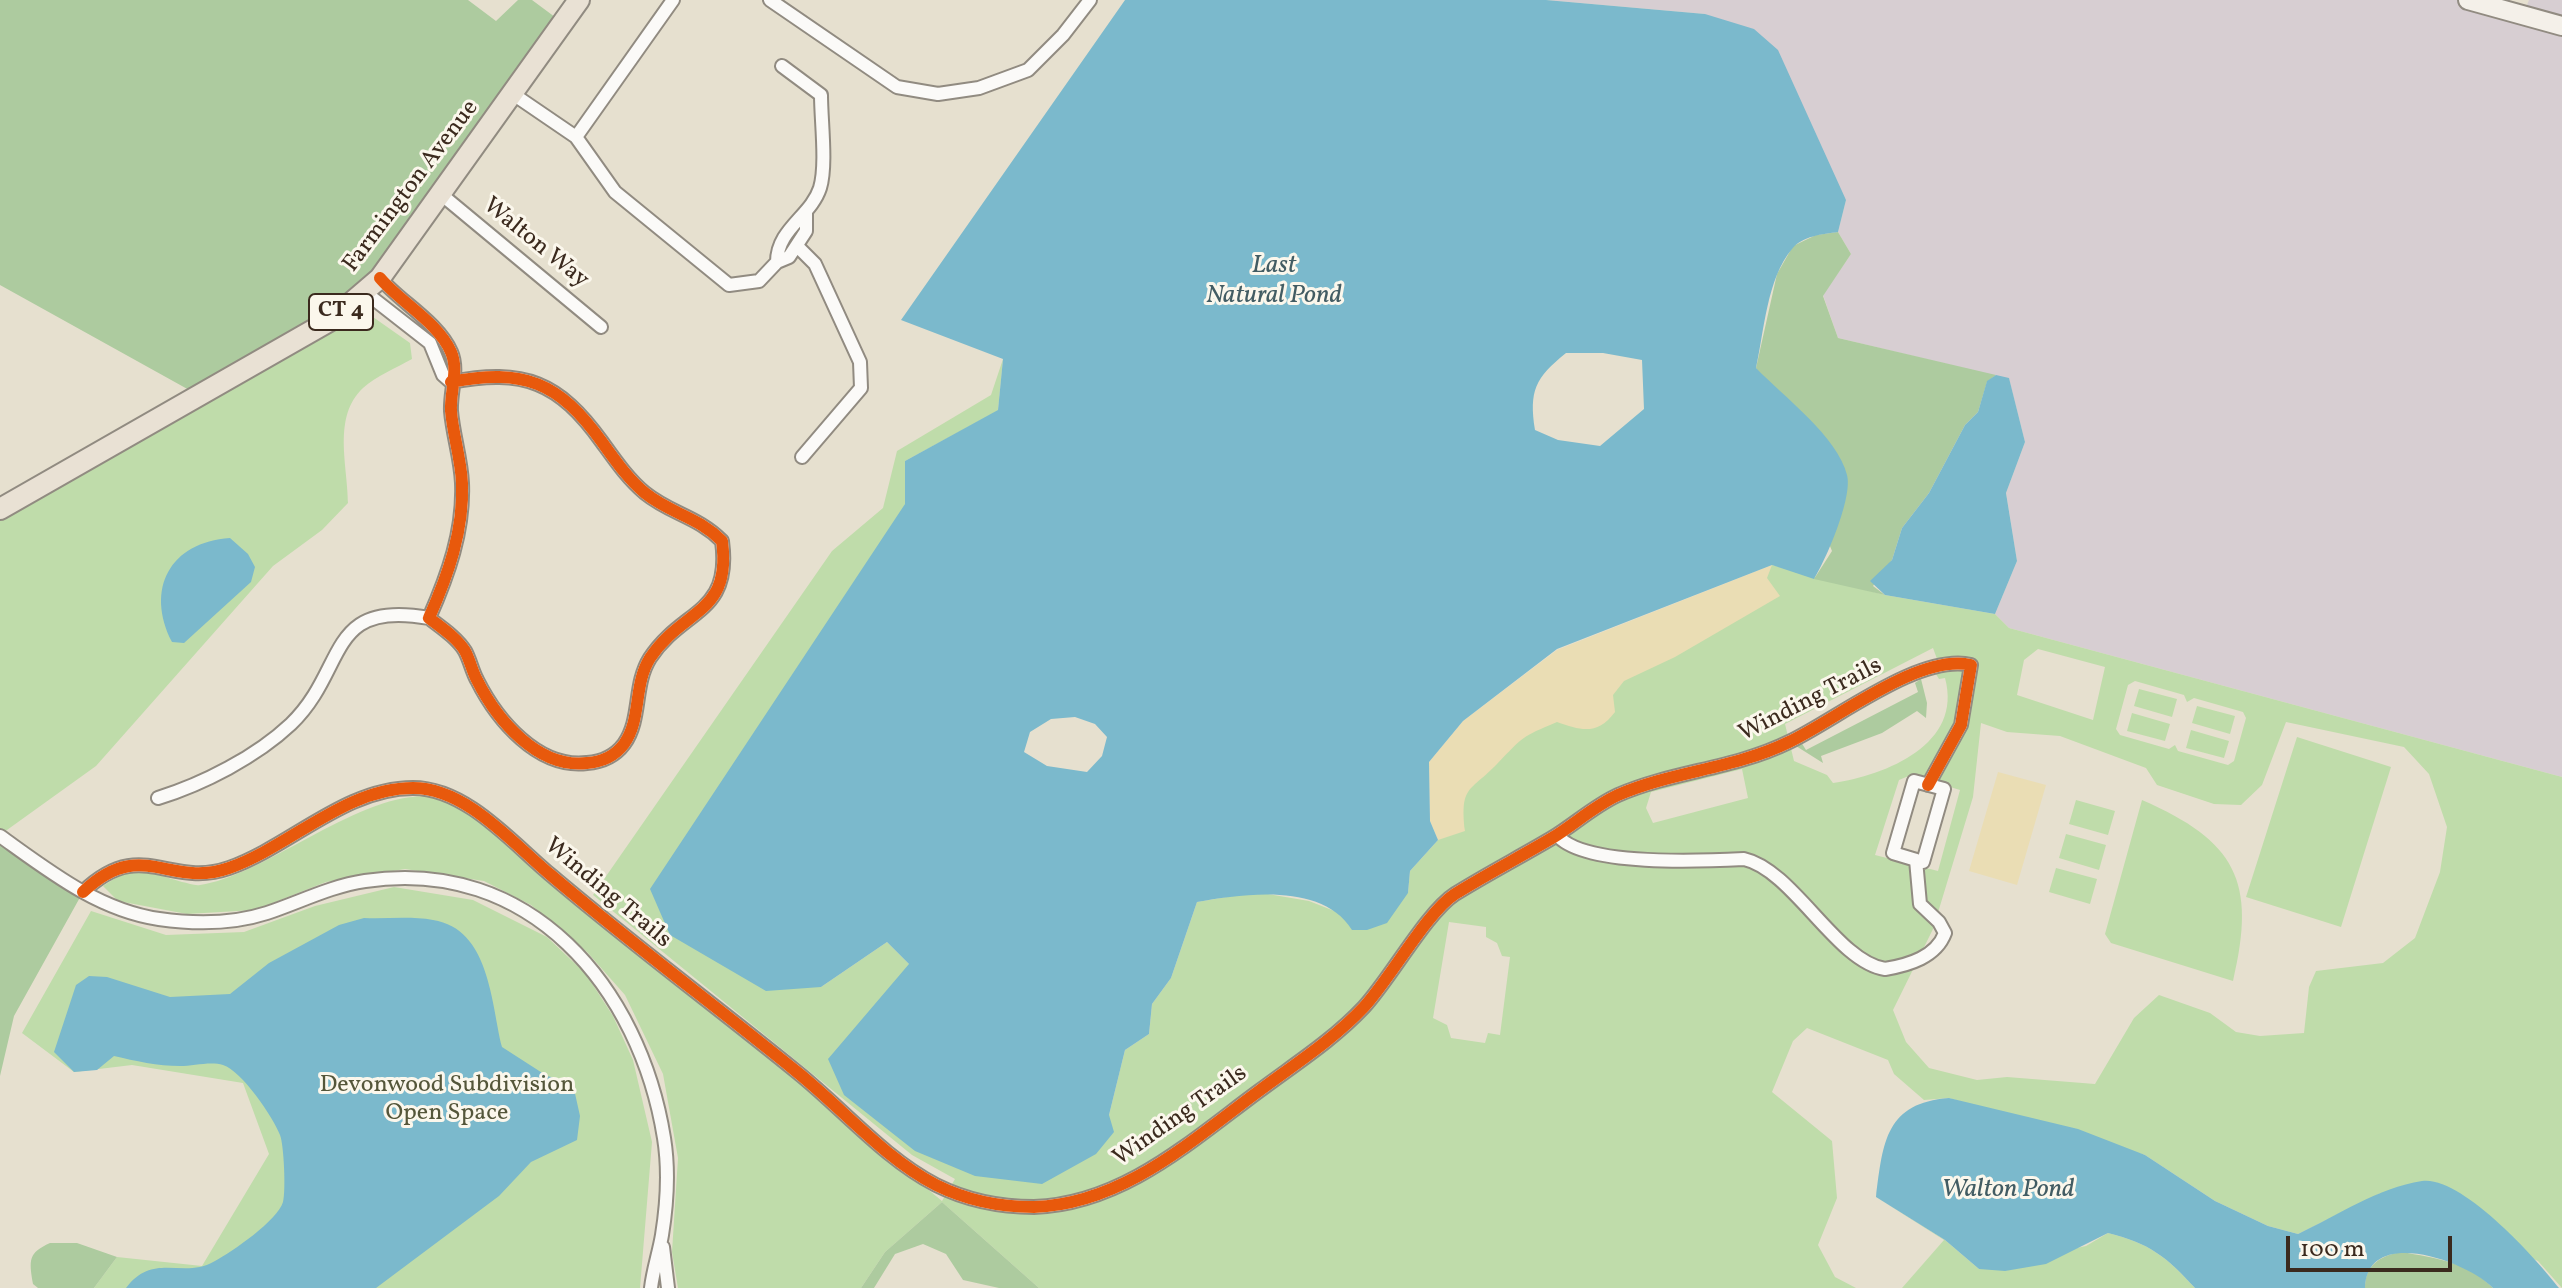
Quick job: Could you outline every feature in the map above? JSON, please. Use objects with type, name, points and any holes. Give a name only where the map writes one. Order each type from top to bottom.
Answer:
[{"type":"main road","name":"Farmington Avenue","points":[[0,509],[318,328],[373,285],[442,195],[579,0]]},
{"type":"street","points":[[576,137],[673,0]]},
{"type":"street","points":[[770,0],[897,87],[938,94],[979,88],[1028,70],[1063,35],[1090,0]]},
{"type":"street","points":[[2468,0],[2562,26]]},
{"type":"street","points":[[777,262],[786,234],[806,212],[821,181],[821,95],[782,66]]},
{"type":"street","points":[[513,94],[576,137],[615,192],[729,285],[759,281],[777,262],[789,257],[806,231],[806,212]]},
{"type":"street","name":"Walton Way","points":[[442,195],[601,327]]},
{"type":"street","points":[[797,246],[815,264],[860,362],[861,388],[802,457]]},
{"type":"street","points":[[373,285],[450,349],[456,367],[451,382],[451,412],[462,486],[459,520],[455,553],[429,618]]},
{"type":"street","points":[[158,798],[186,789],[270,741],[291,724],[310,703],[354,627],[379,614],[402,613],[429,618],[465,651],[492,707],[517,734],[548,759],[575,764],[602,761],[621,748],[633,729],[640,680],[650,659],[668,637],[714,598],[723,581],[722,541],[705,524],[646,494],[626,474],[583,416],[560,396],[537,381],[515,375],[451,382],[443,375],[430,343],[373,285]]},
{"type":"street","name":"Winding Trails","points":[[83,892],[104,876],[130,864],[154,865],[197,875],[226,869],[299,835],[349,804],[396,789],[419,788],[450,797],[479,815],[627,941],[793,1068],[921,1177],[976,1200],[1038,1207],[1108,1191],[1163,1162],[1342,1029],[1378,990],[1446,902],[1616,796],[1648,784],[1729,766],[1787,743],[1925,668],[1957,662],[1971,665],[1970,686],[1961,725],[1928,785],[1914,781],[1893,853],[1916,860]]},
{"type":"street","points":[[1557,835],[1567,844],[1635,859],[1757,862],[1772,871],[1812,916],[1862,959],[1885,969],[1922,958],[1938,948],[1945,933],[1939,922],[1920,904],[1916,860],[1923,862],[1944,789],[1928,785]]},
{"type":"street","points":[[0,836],[83,892],[123,910],[158,919],[216,922],[264,914],[344,885],[418,879],[459,884],[520,909],[580,954],[616,1001],[641,1048],[664,1140],[666,1174],[662,1236],[651,1288]]},
{"type":"street","points":[[662,1236],[668,1288]]},
{"type":"shaded area","points":[[1546,0],[2480,0],[2523,15],[2529,0],[2562,0],[2562,777],[2009,628],[1995,614],[2017,561],[2006,493],[2025,442],[2009,379],[1838,338],[1823,295],[1851,254],[1838,232],[1846,200],[1705,14]]},
{"type":"green space","points":[[0,0],[468,0],[496,21],[518,0],[532,0],[563,23],[380,278],[200,396],[0,285]]},
{"type":"green space","points":[[1838,232],[1851,254],[1823,296],[1838,338],[1996,375],[1987,382],[1978,412],[1965,425],[1929,493],[1902,528],[1892,560],[1873,586],[1885,595],[1814,579],[1832,551],[1756,368],[1777,274],[1793,246],[1816,235]]},
{"type":"green space","points":[[353,303],[410,343],[412,359],[374,380],[353,400],[344,442],[348,503],[322,530],[273,566],[96,766],[0,835],[0,509]]},
{"type":"green space","points":[[1003,359],[998,411],[905,461],[905,504],[821,987],[887,942],[909,964],[1109,1115],[1125,1050],[1149,1034],[1152,1004],[1171,978],[1197,902],[1256,892],[1309,901],[1342,914],[1408,893],[1410,871],[1438,840],[1429,762],[1772,565],[1885,595],[1995,614],[2009,628],[2562,777],[2562,1288],[2538,1261],[2381,1193],[2298,1234],[2268,1226],[2215,1201],[2145,1155],[1949,1098],[1924,1100],[1894,1074],[1888,1060],[1807,1028],[1793,1041],[1772,1092],[1832,1141],[1837,1198],[1818,1245],[1835,1277],[1856,1288],[1039,1288],[942,1202],[885,1252],[861,1288],[678,1288],[672,1252],[678,1158],[663,1074],[625,995],[587,952],[531,905],[484,881],[405,869],[326,882],[255,910],[187,914],[118,901],[103,886],[133,872],[200,885],[229,877],[363,811],[396,800],[427,796],[455,804],[505,840],[942,1201],[955,1179],[912,1155],[593,895],[832,551],[883,508],[897,451],[991,395]],"holes":[[[1933,648],[1940,667],[1934,671],[1939,679],[1945,678],[1948,701],[1943,721],[1932,738],[1916,752],[1876,772],[1833,783],[1827,775],[1794,761],[1785,724]],[[2038,649],[2105,667],[2093,720],[2017,695],[2024,660]],[[2135,681],[2184,695],[2187,702],[2194,698],[2243,712],[2246,718],[2234,761],[2228,765],[2178,751],[2175,745],[2169,749],[2120,735],[2116,729],[2128,685]],[[2286,722],[2404,747],[2429,774],[2447,827],[2440,872],[2415,938],[2383,963],[2316,971],[2309,987],[2304,1033],[2260,1036],[2236,1032],[2210,1013],[2159,995],[2134,1018],[2095,1084],[2007,1077],[1977,1080],[1929,1068],[1906,1042],[1893,1010],[1933,929],[1973,797],[1981,723],[2007,732],[2060,736],[2146,768],[2157,785],[2214,804],[2241,805],[2262,785]],[[1742,769],[1748,798],[1653,823],[1646,808],[1651,792]],[[1911,775],[1960,790],[1938,871],[1875,855],[1899,780]],[[1449,922],[1486,927],[1486,937],[1497,943],[1502,956],[1510,957],[1500,1035],[1488,1033],[1485,1043],[1451,1038],[1447,1025],[1433,1018]]]},
{"type":"green space","points":[[1921,679],[1927,703],[1926,718],[1917,711],[1882,733],[1821,756],[1823,763],[1796,746],[1801,742],[1806,750],[1918,692],[1915,683]]},
{"type":"green space","points":[[2139,689],[2177,699],[2172,717],[2134,706]]},
{"type":"green space","points":[[2197,706],[2235,716],[2230,734],[2192,723]]},
{"type":"green space","points":[[2132,713],[2170,724],[2165,741],[2127,731]]},
{"type":"green space","points":[[2191,730],[2229,741],[2224,758],[2186,748]]},
{"type":"green space","points":[[2297,737],[2391,767],[2341,927],[2246,897]]},
{"type":"green space","points":[[2076,800],[2115,811],[2108,835],[2069,824]]},
{"type":"green space","points":[[2142,800],[2174,815],[2199,832],[2218,849],[2232,868],[2240,891],[2242,916],[2233,981],[2111,943],[2105,934]]},
{"type":"green space","points":[[2066,834],[2106,845],[2099,870],[2059,858]]},
{"type":"green space","points":[[0,836],[83,892],[14,1016],[0,1076]]},
{"type":"green space","points":[[2056,868],[2097,879],[2090,904],[2049,892]]},
{"type":"green space","name":"Devonwood Subdivision Open Space","points":[[394,887],[473,900],[547,937],[586,974],[613,1016],[633,1060],[652,1142],[640,1288],[94,1288],[117,1257],[202,1266],[269,1154],[243,1083],[132,1065],[74,1072],[22,1033],[91,911],[166,935],[244,932],[315,906]]},
{"type":"green space","points":[[1876,1197],[1945,1240],[1979,1269],[2086,1246],[2108,1233],[2135,1241],[2156,1253],[2195,1288],[1902,1288],[1944,1240]]},
{"type":"green space","points":[[942,1202],[1039,1288],[999,1288],[963,1280],[946,1254],[923,1244],[895,1254],[874,1288],[861,1288],[885,1252]]},
{"type":"green space","points":[[50,1243],[77,1243],[117,1257],[94,1288],[38,1288],[33,1284],[32,1258]]},
{"type":"green space","points":[[2401,1252],[2462,1267],[2493,1288],[2365,1288],[2368,1273],[2375,1263]]},
{"type":"sand","points":[[1772,565],[1767,578],[1780,596],[1675,657],[1624,681],[1613,695],[1615,712],[1602,725],[1582,729],[1557,722],[1523,738],[1469,791],[1464,805],[1465,831],[1438,840],[1430,821],[1429,762],[1463,721],[1557,650]]},
{"type":"sand","points":[[1998,772],[2046,785],[2017,885],[1969,871]]},
{"type":"water","name":"Last Natural Pond","points":[[1125,0],[1546,0],[1705,14],[1754,29],[1778,50],[1846,200],[1838,232],[1801,241],[1784,261],[1772,290],[1756,368],[1833,446],[1847,475],[1846,498],[1831,544],[1814,579],[1772,565],[1557,649],[1463,721],[1429,762],[1430,821],[1438,840],[1410,871],[1408,893],[1387,923],[1367,930],[1352,930],[1339,915],[1322,904],[1281,895],[1237,896],[1197,902],[1171,978],[1152,1004],[1149,1034],[1125,1050],[1109,1115],[1114,1132],[1096,1154],[1042,1184],[975,1176],[915,1151],[844,1095],[828,1059],[909,964],[887,942],[821,987],[766,991],[670,935],[650,889],[905,504],[905,461],[998,410],[1003,359],[901,320]],"holes":[[[1566,353],[1603,353],[1642,360],[1644,409],[1600,446],[1558,440],[1535,430],[1533,405],[1537,386],[1547,370]],[[1075,717],[1095,724],[1107,737],[1102,756],[1087,772],[1047,766],[1024,752],[1030,732],[1051,719]]]},
{"type":"water","points":[[1996,375],[2009,378],[2025,442],[2006,493],[2017,561],[1995,614],[1885,595],[1870,581],[1892,560],[1902,528],[1929,493],[1965,425],[1978,412],[1987,381]]},
{"type":"water","points":[[230,538],[248,554],[255,567],[251,582],[184,643],[172,642],[161,604],[168,572],[192,548],[209,541]]},
{"type":"water","points":[[364,918],[433,920],[452,926],[466,937],[485,970],[502,1047],[547,1076],[567,1081],[574,1089],[580,1116],[577,1140],[531,1162],[499,1196],[376,1288],[126,1288],[147,1271],[192,1268],[215,1261],[273,1218],[283,1202],[281,1140],[271,1117],[256,1096],[239,1076],[223,1065],[163,1065],[114,1056],[97,1070],[74,1072],[54,1052],[76,985],[89,976],[107,977],[170,997],[230,994],[269,963],[339,925]]},
{"type":"water","name":"Walton Pond","points":[[1949,1098],[2078,1129],[2145,1155],[2215,1201],[2268,1226],[2298,1234],[2390,1190],[2422,1181],[2438,1183],[2457,1191],[2497,1221],[2559,1288],[2493,1288],[2462,1268],[2442,1260],[2400,1253],[2382,1258],[2370,1269],[2365,1288],[2195,1288],[2156,1253],[2135,1241],[2108,1233],[2046,1264],[2005,1271],[1979,1269],[1945,1240],[1876,1197],[1886,1142],[1900,1117],[1928,1101]]},
{"type":"cycle path","points":[[380,278],[437,331],[453,359],[454,381],[453,388],[451,403],[451,411],[462,501],[448,569],[429,618],[462,646],[485,695],[521,739],[536,750],[569,763],[602,760],[620,748],[630,734],[641,679],[650,658],[663,642],[702,608],[720,583],[722,541],[703,526],[639,488],[571,405],[555,393],[520,379],[499,377],[477,378],[451,382]]},
{"type":"cycle path","points":[[83,892],[103,876],[139,865],[189,873],[229,868],[364,797],[413,788],[433,790],[452,797],[488,820],[582,901],[797,1072],[881,1147],[917,1174],[971,1199],[1034,1207],[1097,1195],[1154,1167],[1181,1149],[1352,1019],[1374,995],[1433,915],[1455,894],[1552,838],[1609,799],[1660,780],[1768,751],[1903,678],[1927,669],[1950,664],[1971,665],[1961,725],[1928,785]]}]
